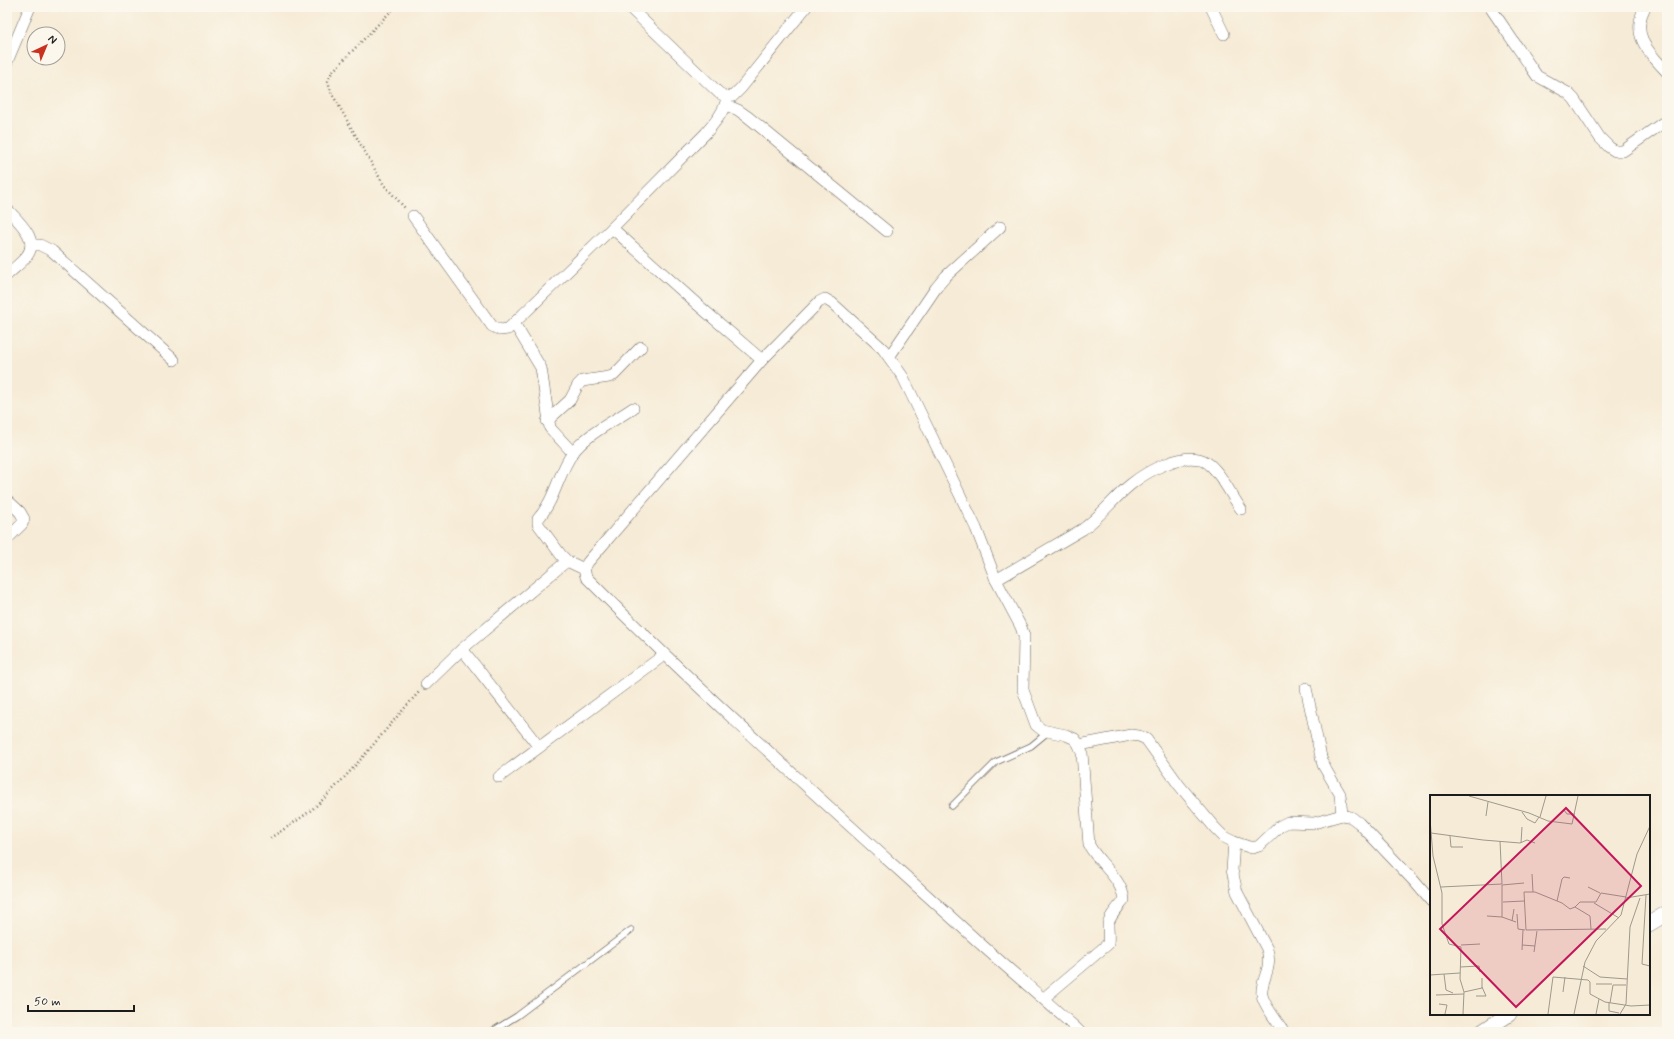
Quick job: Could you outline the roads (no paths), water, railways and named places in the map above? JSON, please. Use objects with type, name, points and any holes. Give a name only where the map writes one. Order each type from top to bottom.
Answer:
[{"type":"street","points":[[7,62],[30,7]]},
{"type":"street","points":[[628,7],[727,101],[887,231]]},
{"type":"street","points":[[413,216],[492,326],[500,330],[508,329],[612,228],[706,133],[715,123],[727,101],[741,88],[806,7]]},
{"type":"street","points":[[1211,7],[1224,34]]},
{"type":"street","points":[[1490,7],[1537,76],[1568,93],[1600,138],[1615,152],[1622,151],[1667,120]]},
{"type":"street","points":[[1645,7],[1640,22],[1640,33],[1650,54],[1667,72]]},
{"type":"street","points":[[7,209],[28,232],[31,245],[27,256],[7,275]]},
{"type":"street","points":[[889,357],[936,288],[946,276],[1000,227]]},
{"type":"street","points":[[612,228],[762,360]]},
{"type":"street","points":[[31,245],[40,245],[52,251],[174,360]]},
{"type":"street","points":[[1044,998],[1108,944],[1110,935],[1108,924],[1110,918],[1124,900],[1123,892],[1119,884],[1089,845],[1082,753],[1079,745],[1074,739],[1066,735],[1042,730],[1036,724],[1025,700],[1023,690],[1024,636],[1021,627],[996,580],[969,513],[904,378],[889,357],[832,303],[825,299],[819,302],[762,360],[588,562],[584,569],[586,577],[664,655],[976,940],[1044,998],[1080,1032]]},
{"type":"street","points":[[514,323],[541,368],[547,421],[550,428],[554,435],[573,453]]},
{"type":"street","points":[[547,421],[570,400],[578,385],[582,381],[614,375],[641,347]]},
{"type":"street","points":[[584,569],[567,561],[560,555],[538,524],[538,519],[554,494],[573,453],[588,438],[633,408]]},
{"type":"street","points":[[996,580],[1083,529],[1095,520],[1130,485],[1171,461],[1181,459],[1206,462],[1214,470],[1241,509]]},
{"type":"street","points":[[7,500],[20,512],[24,519],[22,524],[7,539]]},
{"type":"street","points":[[426,684],[462,649],[567,561]]},
{"type":"street","points":[[462,649],[539,747]]},
{"type":"street","points":[[498,777],[664,655]]},
{"type":"street","points":[[1306,688],[1320,757],[1340,794],[1342,815]]},
{"type":"street","points":[[1079,745],[1131,735],[1146,739],[1180,785],[1215,828],[1224,837],[1252,848],[1259,846],[1280,826],[1288,822],[1314,823],[1342,815],[1351,817],[1414,881],[1430,900]]},
{"type":"street","points":[[1234,842],[1232,870],[1237,892],[1267,949],[1270,959],[1262,993],[1264,1000],[1284,1032]]},
{"type":"street","points":[[1650,923],[1667,912]]},
{"type":"lane","points":[[952,806],[996,762],[1031,746],[1048,732]]},
{"type":"lane","points":[[491,1032],[516,1016],[631,930]]}]
